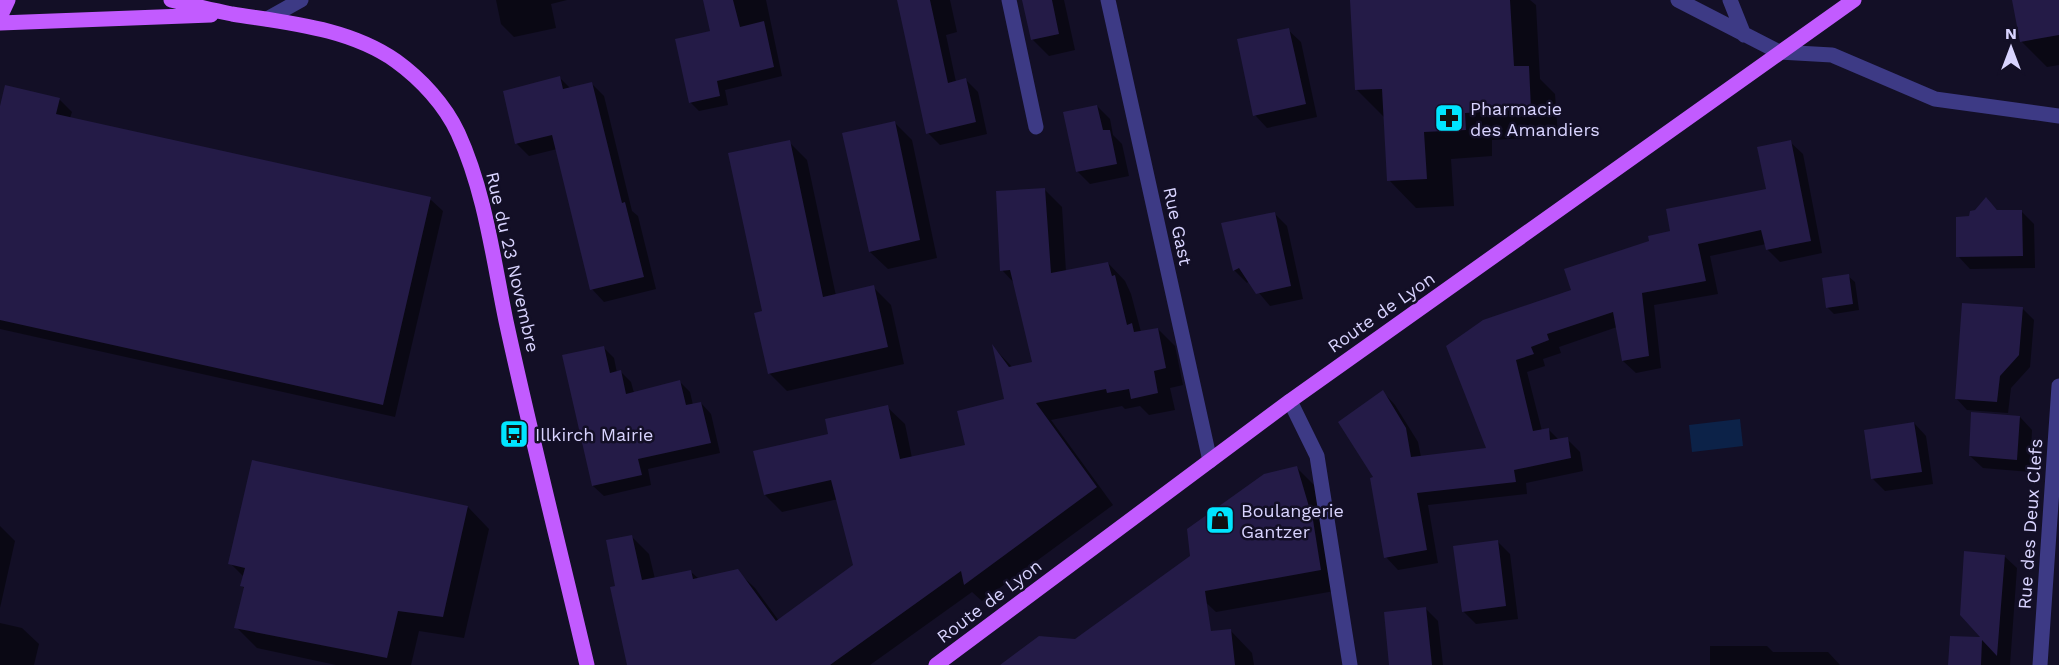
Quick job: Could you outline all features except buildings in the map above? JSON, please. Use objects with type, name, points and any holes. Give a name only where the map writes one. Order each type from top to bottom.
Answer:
[{"type":"main road","points":[[0,17],[8,0]]},
{"type":"main road","name":"Rue du 23 Novembre","points":[[171,0],[337,33],[394,60],[422,83],[456,130],[475,178],[486,218],[509,332],[587,665]]},
{"type":"main road","name":"Route de Lyon","points":[[936,665],[1290,400],[1854,0]]},
{"type":"main road","name":"Rue du 23 Novembre","points":[[0,22],[229,13]]},
{"type":"street","points":[[267,19],[301,0]]},
{"type":"street","points":[[1009,0],[1036,127]]},
{"type":"street","name":"Rue Gast","points":[[1108,0],[1210,461]]},
{"type":"street","points":[[1678,0],[1779,52],[1832,56],[1935,99],[2059,116]]},
{"type":"street","points":[[1730,0],[1744,35]]},
{"type":"street","name":"Rue des Deux Clefs","points":[[2040,665],[2059,386]]},
{"type":"street","points":[[1290,400],[1317,456],[1350,665]]},
{"type":"water","points":[[1740,419],[1743,446],[1692,452],[1689,425]]},
{"type":"place","name":"Pharmacie des Amandiers","points":[[1449,118]]},
{"type":"place","name":"Illkirch Mairie","points":[[514,434]]},
{"type":"place","name":"Boulangerie Gantzer","points":[[1220,520]]}]
